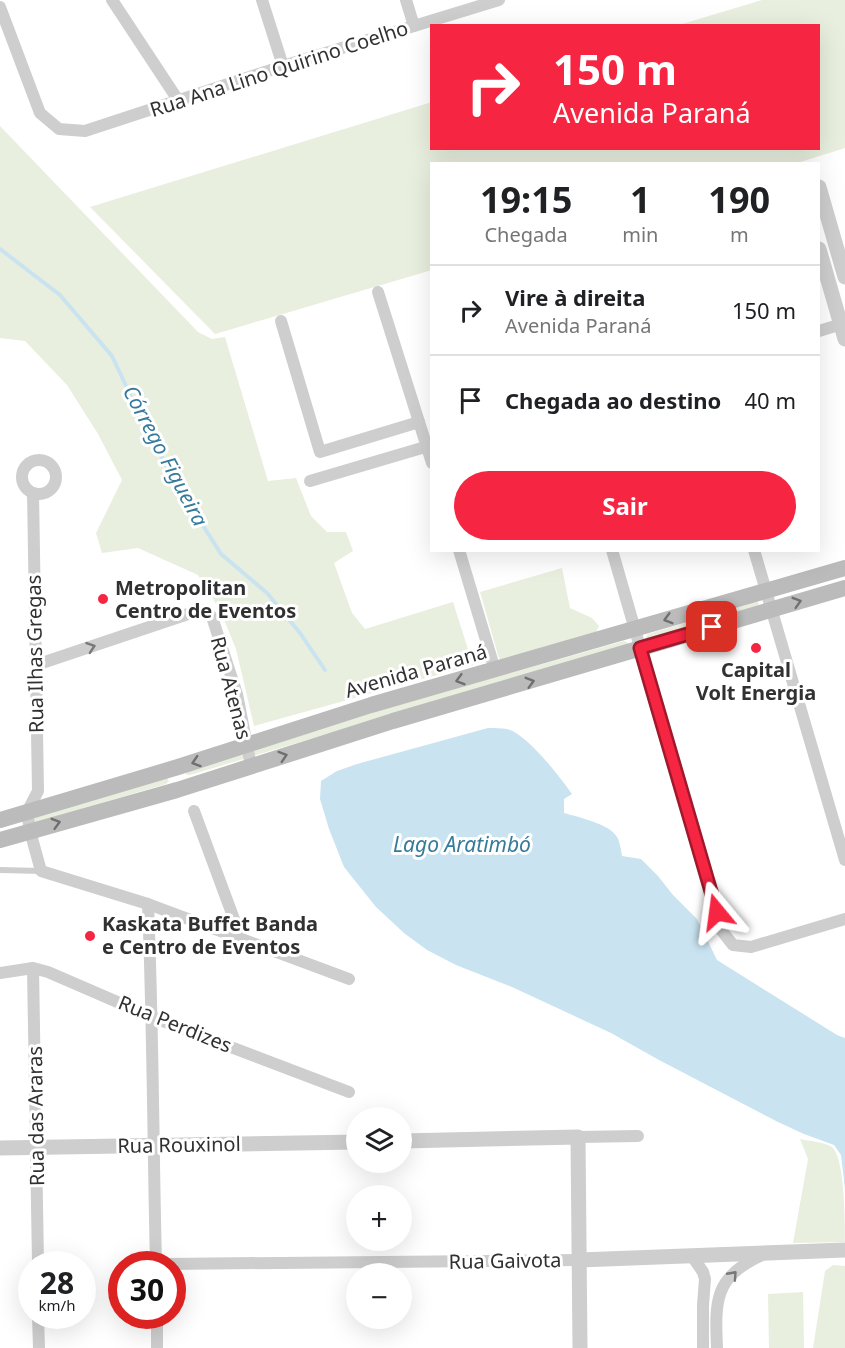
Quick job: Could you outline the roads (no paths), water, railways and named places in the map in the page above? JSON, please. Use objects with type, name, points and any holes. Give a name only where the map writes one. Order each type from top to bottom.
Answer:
[{"type":"main road","name":"Avenida Paraná","points":[[0,820],[247,746],[371,705],[845,568]]},
{"type":"main road","points":[[0,840],[177,790],[393,721],[845,588]]},
{"type":"street","points":[[112,0],[178,100]]},
{"type":"street","points":[[262,0],[284,66]]},
{"type":"street","points":[[406,0],[414,26]]},
{"type":"street","name":"Rua Ana Lino Quirino Coelho","points":[[0,7],[40,113],[59,129],[85,131],[284,66],[499,0]]},
{"type":"street","points":[[820,190],[845,277]]},
{"type":"street","points":[[820,252],[844,329],[820,330]]},
{"type":"street","points":[[310,481],[430,446],[419,422],[378,292]]},
{"type":"street","points":[[281,321],[320,452],[419,422]]},
{"type":"street","name":"Rua Ilhas Gregas","points":[[27,812],[38,791],[33,493]]},
{"type":"street","points":[[460,552],[495,670]]},
{"type":"street","points":[[613,552],[722,931],[733,945],[751,947],[845,919]]},
{"type":"street","points":[[755,552],[845,860]]},
{"type":"street","name":"Rua Atenas","points":[[36,666],[200,610],[207,612],[212,617],[237,694],[251,766]]},
{"type":"street","points":[[194,811],[241,938]]},
{"type":"street","points":[[27,812],[41,871],[148,904],[350,979]]},
{"type":"street","points":[[148,904],[153,1017],[156,1251]]},
{"type":"street","name":"Rua Perdizes","points":[[0,973],[33,968],[48,972],[153,1017],[349,1092]]},
{"type":"street","name":"Rua das Araras","points":[[33,968],[38,1251]]},
{"type":"street","points":[[412,1141],[638,1136]]},
{"type":"street","points":[[578,1137],[580,1348]]},
{"type":"street","name":"Rua Rouxinol","points":[[0,1148],[346,1142]]},
{"type":"street","name":"Rua Gaivota","points":[[186,1264],[579,1260],[845,1250]]},
{"type":"street","points":[[717,1348],[716,1311],[719,1295],[737,1270],[766,1253]]},
{"type":"street","points":[[692,1257],[703,1272],[705,1288],[703,1348]]},
{"type":"street","points":[[705,1288],[719,1295]]},
{"type":"street","points":[[38,1329],[39,1348]]},
{"type":"street","points":[[157,1329],[157,1348]]},
{"type":"lane","points":[[0,870],[41,871]]},
{"type":"water","name":"Lago Aratimbó","points":[[488,728],[507,729],[533,747],[572,794],[564,799],[564,813],[593,822],[613,832],[618,839],[622,856],[641,859],[697,919],[717,960],[845,1038],[845,1189],[841,1155],[834,1145],[778,1122],[611,1033],[427,950],[404,933],[376,907],[344,867],[320,799],[321,781],[337,771],[357,764]]},
{"type":"waterway","name":"Córrego Figueira","points":[[0,249],[60,295],[112,356],[174,480],[221,554],[267,593],[300,633],[325,670]]},
{"type":"place","name":"Metropolitan Centro de Eventos","points":[[103,599]]},
{"type":"place","name":"Capital Volt Energia","points":[[756,648]]},
{"type":"place","name":"Kaskata Buffet Banda e Centro de Eventos","points":[[90,936]]}]
